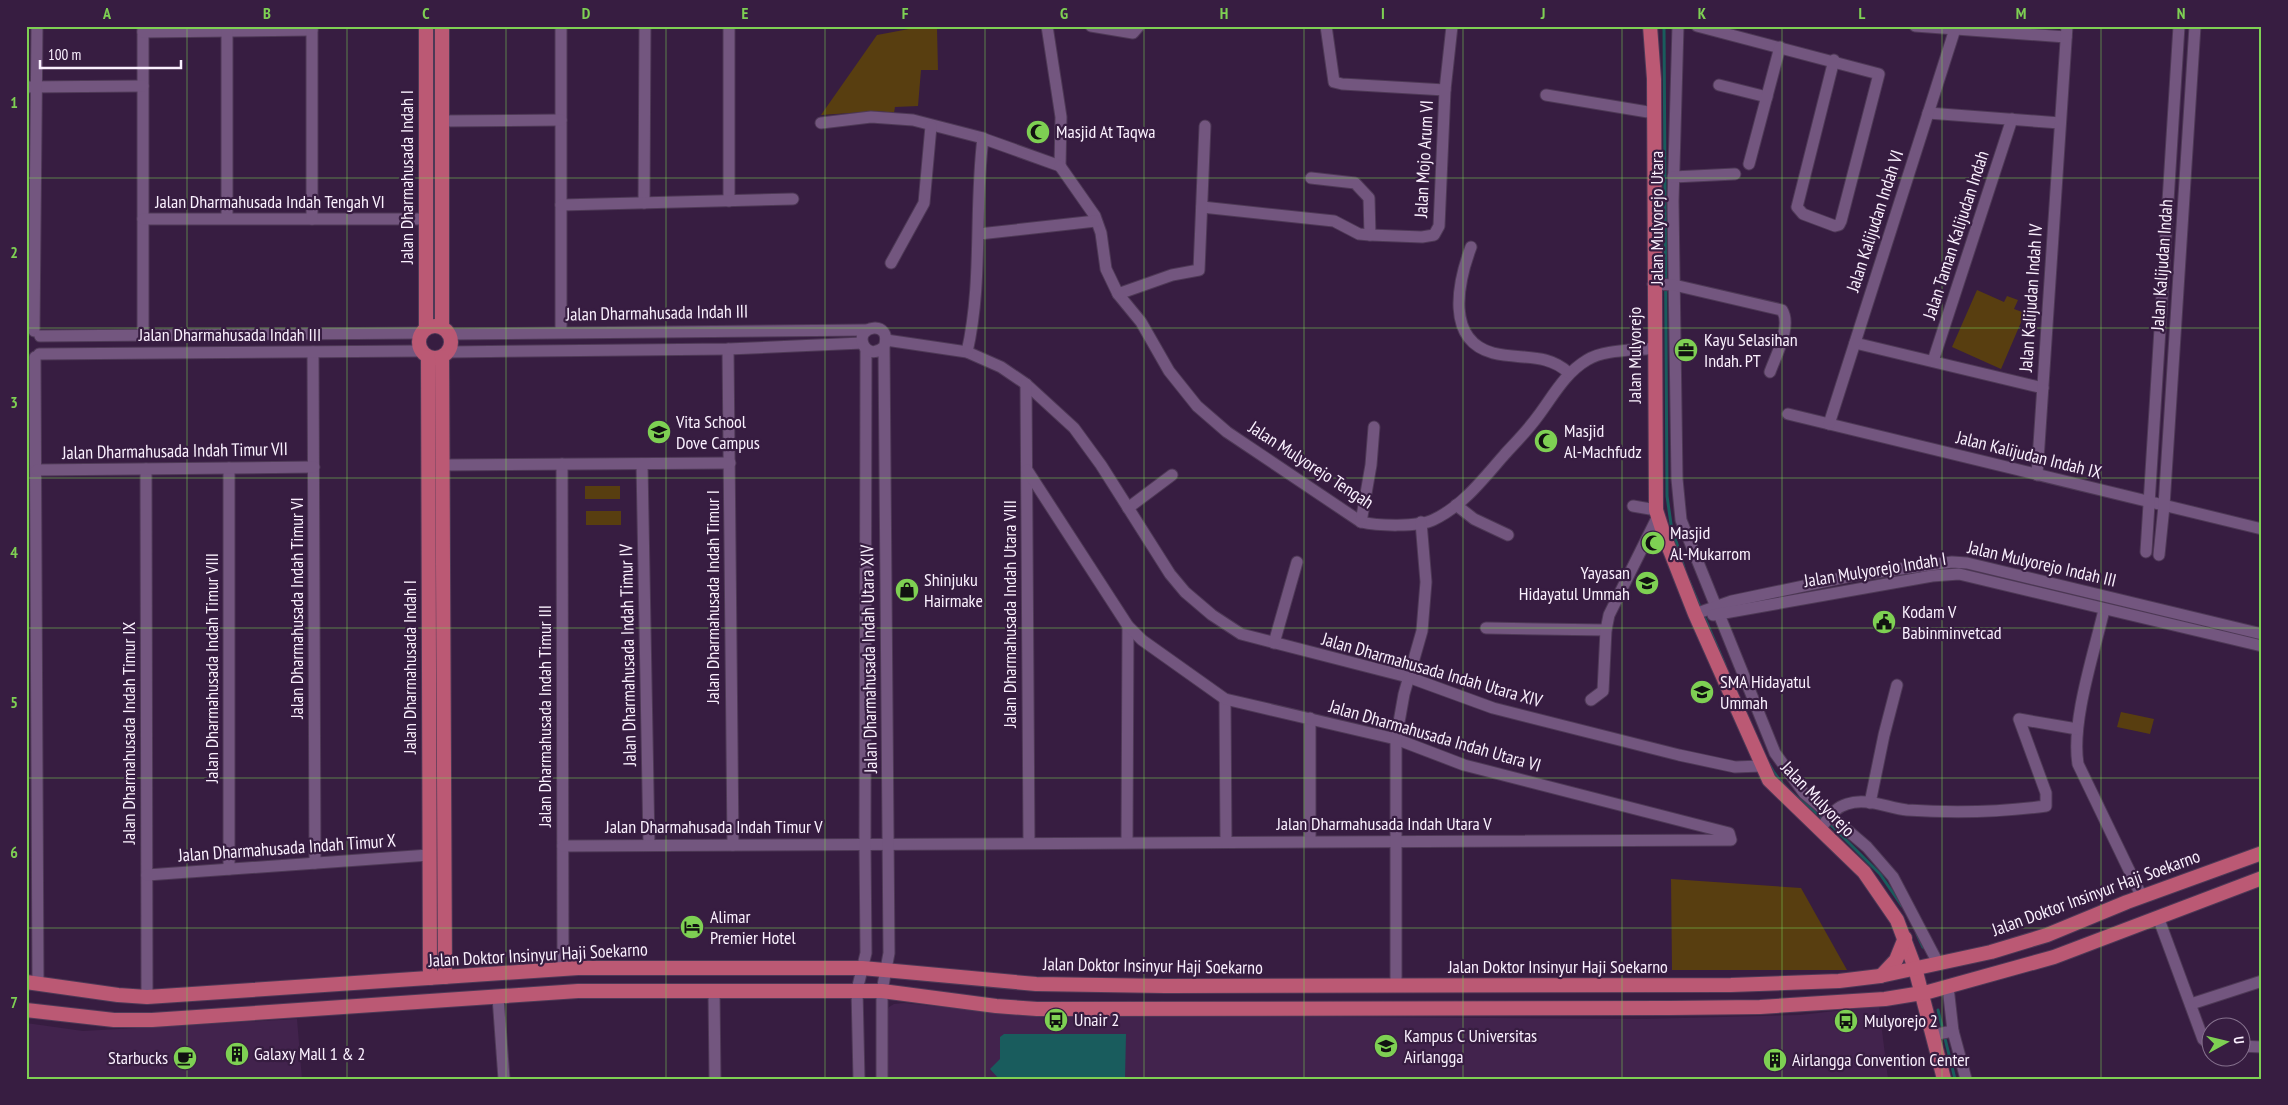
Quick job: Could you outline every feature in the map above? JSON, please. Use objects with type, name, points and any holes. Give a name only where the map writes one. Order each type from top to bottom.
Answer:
[{"type":"main road","name":"Jalan Dharmahusada Indah I","points":[[424,331],[426,26]]},
{"type":"main road","name":"Jalan Dharmahusada Indah I","points":[[442,26],[445,331]]},
{"type":"main road","name":"Jalan Mulyorejo","points":[[1650,26],[1654,113],[1666,172],[1656,284],[1663,353],[1666,438],[1657,513],[1761,766],[1769,780],[1825,823],[1871,866],[1905,938],[1926,965],[1935,990],[1934,1035],[1944,1079]]},
{"type":"main road","points":[[437,326],[445,331],[451,340],[445,354],[424,354],[419,339],[424,331],[437,326]]},
{"type":"main road","name":"Jalan Dharmahusada Indah I","points":[[424,354],[429,680],[430,978]]},
{"type":"main road","name":"Jalan Dharmahusada Indah I","points":[[445,354],[443,465],[446,977]]},
{"type":"main road","points":[[429,680],[444,680]]},
{"type":"main road","name":"Jalan Doktor Insinyur Haji Soekarno","points":[[32,983],[118,995],[147,997],[564,968],[862,968],[1036,984],[1731,985],[1839,981],[1880,976],[2000,949],[2047,935],[2102,914],[2127,902],[2262,853]]},
{"type":"main road","points":[[26,1010],[114,1020],[298,1011],[578,991],[858,990],[882,991],[996,1006],[1155,1010],[1760,1007],[1885,999],[1935,990],[2054,958],[2137,924],[2262,878]]},
{"type":"main road","points":[[2127,902],[2126,911],[2128,919],[2137,924]]},
{"type":"main road","points":[[2102,914],[2111,917],[2114,924],[2111,935]]},
{"type":"main road","points":[[1880,976],[1896,960],[1905,938]]},
{"type":"main road","points":[[578,968],[582,979],[578,991]]},
{"type":"main road","points":[[289,988],[286,992],[287,1004],[298,1011]]},
{"type":"street","points":[[32,983],[32,637],[37,470],[34,357],[42,345],[33,332],[32,88],[37,26]]},
{"type":"street","points":[[561,26],[561,332]]},
{"type":"street","points":[[644,203],[645,26]]},
{"type":"street","points":[[729,26],[729,201]]},
{"type":"street","points":[[821,123],[871,117],[913,120],[930,126],[983,138],[1060,166],[1061,117],[1047,26]]},
{"type":"street","points":[[1091,26],[1132,33],[1139,26]]},
{"type":"street","name":"Jalan Mojo Arum VI","points":[[1326,26],[1334,82],[1444,90]]},
{"type":"street","name":"Jalan Mojo Arum VI","points":[[1202,207],[1334,221],[1359,234],[1422,237],[1434,235],[1439,226],[1444,90],[1452,26]]},
{"type":"street","name":"Jalan Mulyorejo Utara","points":[[1678,26],[1666,172],[1672,285],[1663,353],[1666,438],[1680,520],[1775,753],[1825,823],[1871,866],[1897,884],[1926,965]]},
{"type":"street","points":[[1697,26],[1834,60],[1880,75],[1841,221],[1838,226],[1803,214],[1797,207],[1834,60]]},
{"type":"street","points":[[1915,26],[2066,32]]},
{"type":"street","name":"Jalan Kalijudan Indah","points":[[2146,552],[2179,26]]},
{"type":"street","name":"Jalan Kalijudan Indah","points":[[2159,554],[2164,506],[2195,26]]},
{"type":"street","points":[[143,335],[143,29],[312,28],[312,219]]},
{"type":"street","points":[[227,29],[227,218]]},
{"type":"street","name":"Jalan Kalijudan Indah VI","points":[[1829,424],[1954,29]]},
{"type":"street","name":"Jalan Kalijudan Indah IV","points":[[2037,475],[2066,32]]},
{"type":"street","points":[[1749,164],[1780,47]]},
{"type":"street","points":[[1719,85],[1767,97]]},
{"type":"street","points":[[32,88],[143,86]]},
{"type":"street","points":[[1546,95],[1654,113]]},
{"type":"street","points":[[1928,112],[2060,122]]},
{"type":"street","name":"Jalan Taman Kalijudan Indah","points":[[1933,361],[2012,119]]},
{"type":"street","points":[[442,121],[561,120]]},
{"type":"street","points":[[891,263],[924,203],[930,126]]},
{"type":"street","points":[[1118,294],[1172,276],[1199,270],[1205,126]]},
{"type":"street","points":[[967,352],[972,329],[977,284],[978,194],[983,138]]},
{"type":"street","name":"Jalan Mulyorejo Tengah","points":[[1060,166],[1080,192],[1096,221],[1106,268],[1118,294],[1141,322],[1169,371],[1197,406],[1227,432],[1361,522],[1373,525],[1431,521],[1474,491],[1536,420],[1569,373],[1589,358],[1598,355],[1663,353]]},
{"type":"street","points":[[1666,172],[1735,174]]},
{"type":"street","points":[[1311,178],[1355,183],[1369,198],[1370,235]]},
{"type":"street","points":[[561,204],[793,199]]},
{"type":"street","name":"Jalan Dharmahusada Indah Tengah VI","points":[[143,219],[426,219]]},
{"type":"street","points":[[979,234],[1096,221]]},
{"type":"street","points":[[1471,247],[1458,302],[1459,320],[1467,336],[1480,347],[1493,352],[1544,358],[1559,365],[1569,373]]},
{"type":"street","points":[[1656,284],[1672,285],[1782,310],[1785,315],[1785,327],[1770,372]]},
{"type":"street","points":[[880,329],[884,334],[885,344],[879,351],[872,352],[864,346],[862,336],[866,330],[880,329]]},
{"type":"street","name":"Jalan Dharmahusada Indah III","points":[[445,331],[866,330]]},
{"type":"street","name":"Jalan Dharmahusada Indah III","points":[[33,332],[143,335],[424,331]]},
{"type":"street","points":[[1855,342],[2043,388]]},
{"type":"street","name":"Jalan Dharmahusada Indah Utara XIV","points":[[882,1079],[882,991],[889,953],[885,344],[967,352],[1001,368],[1026,384],[1074,428],[1170,574],[1185,592],[1229,628],[1240,634],[1408,677],[1493,708],[1679,756],[1736,767],[1761,766]]},
{"type":"street","name":"Jalan Dharmahusada Indah III","points":[[445,354],[864,346]]},
{"type":"street","name":"Jalan Dharmahusada Indah Utara XIV","points":[[859,1079],[858,990],[866,953],[864,346]]},
{"type":"street","name":"Jalan Dharmahusada Indah Timur I","points":[[728,349],[733,844]]},
{"type":"street","name":"Jalan Dharmahusada Indah III","points":[[34,357],[313,352],[424,354]]},
{"type":"street","name":"Jalan Dharmahusada Indah Timur VI","points":[[313,352],[315,863]]},
{"type":"street","name":"Jalan Dharmahusada Indah Utara VIII","points":[[1026,384],[1029,843]]},
{"type":"street","name":"Jalan Kalijudan Indah IX","points":[[1788,414],[2262,529]]},
{"type":"street","points":[[1361,522],[1371,465],[1374,427]]},
{"type":"street","points":[[443,465],[730,463]]},
{"type":"street","name":"Jalan Dharmahusada Indah Timur III","points":[[562,464],[564,968]]},
{"type":"street","name":"Jalan Dharmahusada Indah Timur IV","points":[[642,464],[649,845]]},
{"type":"street","name":"Jalan Dharmahusada Indah Timur VII","points":[[37,470],[314,467]]},
{"type":"street","name":"Jalan Dharmahusada Indah Timur VIII","points":[[229,468],[229,869]]},
{"type":"street","name":"Jalan Dharmahusada Indah Timur IX","points":[[146,469],[147,997]]},
{"type":"street","name":"Jalan Dharmahusada Indah Utara VI","points":[[1027,470],[1128,626],[1142,640],[1225,699],[1396,739],[1464,765],[1729,833]]},
{"type":"street","points":[[1128,508],[1172,475]]},
{"type":"street","points":[[1456,505],[1474,519],[1508,535]]},
{"type":"street","points":[[1591,700],[1604,691],[1606,630],[1610,615],[1657,513],[1633,506]]},
{"type":"street","points":[[1396,986],[1394,841],[1396,739],[1408,677],[1419,644],[1425,609],[1425,556],[1421,522]]},
{"type":"street","points":[[1274,643],[1297,562]]},
{"type":"street","name":"Jalan Mulyorejo Indah III","points":[[1699,616],[1716,610],[1856,575],[1932,563],[1967,563],[2262,634]]},
{"type":"street","name":"Jalan Mulyorejo Indah I","points":[[1716,610],[1932,576],[1959,574],[2104,610],[2262,646]]},
{"type":"street","points":[[1856,575],[1859,589]]},
{"type":"street","points":[[2104,610],[2077,729],[2076,750],[2078,764],[2142,897]]},
{"type":"street","points":[[1127,842],[1128,626]]},
{"type":"street","points":[[1486,628],[1606,630]]},
{"type":"street","points":[[1870,803],[1897,685]]},
{"type":"street","points":[[1225,699],[1226,842]]},
{"type":"street","points":[[1310,718],[1310,840]]},
{"type":"street","points":[[1825,823],[1847,804],[1870,803],[1907,810],[2011,811],[2046,806],[2046,793],[2019,719],[2077,729]]},
{"type":"street","name":"Jalan Dharmahusada Indah Utara V","points":[[889,843],[1310,840],[1729,841],[1732,838],[1729,833]]},
{"type":"street","name":"Jalan Dharmahusada Indah Timur V","points":[[563,846],[889,843]]},
{"type":"street","name":"Jalan Dharmahusada Indah Timur X","points":[[146,875],[429,856]]},
{"type":"street","points":[[2158,917],[2200,1031]]},
{"type":"street","points":[[2191,1004],[2262,981]]},
{"type":"street","points":[[1935,990],[1951,1031],[1966,1079]]},
{"type":"street","points":[[714,991],[715,1079]]},
{"type":"street","points":[[498,997],[504,1079]]},
{"type":"street","points":[[1934,1035],[1951,1031]]},
{"type":"shaded area","points":[[909,29],[937,29],[938,70],[921,70],[918,106],[895,107],[894,113],[879,111],[821,115],[877,35]]},
{"type":"shaded area","points":[[1977,290],[2004,302],[2007,296],[2018,300],[2014,309],[2025,313],[2001,369],[1952,347]]},
{"type":"shaded area","points":[[585,486],[620,486],[620,499],[585,499]]},
{"type":"shaded area","points":[[586,511],[621,511],[621,525],[586,525]]},
{"type":"shaded area","points":[[2121,712],[2154,719],[2150,734],[2117,727]]},
{"type":"shaded area","points":[[1671,879],[1801,888],[1847,970],[1672,970]]},
{"type":"shaded area","name":"Kampus C Universitas Airlangga","points":[[904,1003],[1020,1015],[1645,1019],[1800,1015],[1879,1006],[1888,1079],[888,1079],[886,1013],[889,1007],[894,1004]]},
{"type":"shaded area","points":[[297,1019],[302,1079],[26,1079],[26,1023],[83,1031]]},
{"type":"shaded area","points":[[1004,1034],[1126,1034],[1125,1079],[999,1079],[990,1069],[1000,1059],[1000,1037]]},
{"type":"waterway","points":[[1664,26],[1667,496],[1671,524],[1684,568]]},
{"type":"waterway","points":[[1689,581],[1725,665]]},
{"type":"waterway","points":[[1769,764],[1786,788],[1824,819]]},
{"type":"waterway","points":[[1829,823],[1880,874],[1902,906]]},
{"type":"waterway","points":[[1917,934],[1923,947]]},
{"type":"waterway","points":[[1938,1010],[1955,1079]]},
{"type":"place","name":"Masjid At Taqwa","points":[[1038,132]]},
{"type":"place","name":"Kayu Selasihan Indah. PT","points":[[1686,350]]},
{"type":"place","name":"Vita School Dove Campus","points":[[659,432]]},
{"type":"place","name":"Masjid Al-Machfudz","points":[[1546,441]]},
{"type":"place","name":"Masjid Al-Mukarrom","points":[[1653,543]]},
{"type":"place","name":"Yayasan Hidayatul Ummah","points":[[1647,583]]},
{"type":"place","name":"Shinjuku Hairmake","points":[[907,590]]},
{"type":"place","name":"Kodam V Babinminvetcad","points":[[1884,622]]},
{"type":"place","name":"SMA Hidayatul Ummah","points":[[1702,692]]},
{"type":"place","name":"Alimar Premier Hotel","points":[[692,927]]},
{"type":"place","name":"Unair 2","points":[[1056,1020]]},
{"type":"place","name":"Mulyorejo 2","points":[[1846,1021]]},
{"type":"place","name":"Kampus C Universitas Airlangga","points":[[1386,1046]]},
{"type":"place","name":"Galaxy Mall 1 & 2","points":[[237,1054]]},
{"type":"place","name":"Starbucks","points":[[185,1058]]},
{"type":"place","name":"Airlangga Convention Center","points":[[1775,1060]]}]
